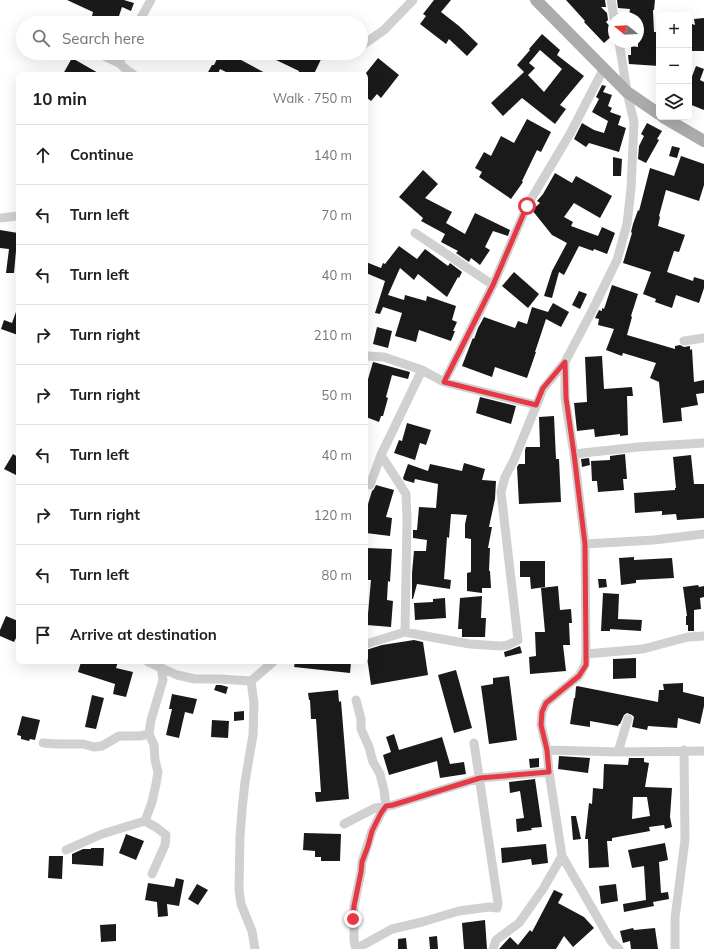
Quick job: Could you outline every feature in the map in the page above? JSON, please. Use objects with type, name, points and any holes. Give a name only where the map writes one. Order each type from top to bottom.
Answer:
[{"type":"main road","points":[[536,0],[627,92],[656,112]]},
{"type":"main road","points":[[667,120],[704,142]]},
{"type":"street","points":[[142,16],[151,0]]},
{"type":"street","points":[[368,41],[384,30],[412,0]]},
{"type":"street","points":[[611,0],[613,12]]},
{"type":"street","points":[[368,643],[405,632],[470,644],[500,646],[508,645],[518,640],[501,492],[505,476],[514,460],[543,388],[565,362],[617,260],[627,224],[631,189],[634,122],[627,92],[620,48]]},
{"type":"street","points":[[108,60],[122,69]]},
{"type":"street","points":[[444,382],[493,285],[527,206],[571,132],[604,68]]},
{"type":"street","points":[[0,218],[16,216]]},
{"type":"street","points":[[415,233],[493,285]]},
{"type":"street","points":[[684,341],[704,338]]},
{"type":"street","points":[[368,356],[384,357],[422,370],[444,382],[536,405]]},
{"type":"street","points":[[565,362],[566,398],[585,544],[586,665],[579,676],[546,703],[542,712],[541,725],[547,750],[562,856],[611,942],[619,949]]},
{"type":"street","points":[[370,485],[381,455],[422,370]]},
{"type":"street","points":[[574,454],[638,447],[704,443]]},
{"type":"street","points":[[381,455],[406,494],[405,632]]},
{"type":"street","points":[[585,544],[654,540],[704,534]]},
{"type":"street","points":[[586,654],[643,649],[688,637],[704,636]]},
{"type":"street","points":[[153,664],[177,675],[194,679],[251,681],[271,664]]},
{"type":"street","points":[[145,821],[152,802],[158,772],[155,760],[154,745],[150,734],[151,720],[163,680],[161,667]]},
{"type":"street","points":[[160,693],[177,675]]},
{"type":"street","points":[[251,681],[254,703],[253,735],[242,810],[239,890],[241,904],[252,931],[255,949]]},
{"type":"street","points":[[356,700],[361,719],[361,729],[369,746],[373,762],[380,774],[386,806],[372,831],[362,862],[353,919],[356,949],[392,929],[459,911],[489,907],[497,908],[498,903],[474,743]]},
{"type":"street","points":[[618,752],[628,718]]},
{"type":"street","points":[[43,743],[83,744],[94,747],[102,746],[119,736],[140,736],[150,734]]},
{"type":"street","points":[[547,750],[618,752],[684,750],[704,751]]},
{"type":"street","points":[[675,949],[675,918],[685,840],[684,750]]},
{"type":"street","points":[[344,824],[375,808],[393,805],[480,778],[549,772]]},
{"type":"street","points":[[66,850],[102,834],[145,821],[166,835],[165,845],[152,874]]},
{"type":"street","points":[[493,949],[496,940],[519,923],[543,889],[562,856]]},
{"type":"building","points":[[67,0],[124,0],[134,3],[131,11],[122,7],[119,16],[92,16],[93,12]]},
{"type":"building","points":[[434,0],[451,0],[441,12],[478,44],[467,56],[449,39],[446,44],[420,24],[426,16],[423,14]]},
{"type":"building","points":[[566,0],[605,0],[606,7],[601,7],[607,13],[608,20],[606,22],[608,24],[608,39],[604,43],[584,22],[585,21]]},
{"type":"building","points":[[617,0],[655,0],[653,10],[654,32],[656,32],[656,66],[629,64],[628,55],[631,55],[631,48],[644,48],[644,12],[630,12],[630,9],[618,8]]},
{"type":"building","points":[[704,18],[704,51],[692,51],[692,24],[695,25],[694,19]]},
{"type":"building","points":[[542,34],[560,50],[557,55],[584,76],[560,105],[566,109],[555,124],[522,98],[503,116],[491,103],[524,72],[517,65],[530,50],[529,49]],"holes":[[[540,50],[562,69],[544,92],[527,74],[528,75],[535,68],[529,63]]]},
{"type":"building","points":[[378,58],[399,75],[381,98],[377,94],[371,101],[368,99],[367,72]]},
{"type":"building","points":[[71,60],[76,60],[96,72],[64,72]]},
{"type":"building","points":[[216,60],[241,60],[263,72],[226,72],[220,69],[219,72],[208,72],[212,65],[214,65]]},
{"type":"building","points":[[276,60],[321,60],[315,72],[299,71]]},
{"type":"building","points":[[696,66],[704,69],[700,80],[704,82],[704,110],[692,105],[692,76]]},
{"type":"building","points":[[602,85],[606,86],[603,92],[612,95],[608,106],[612,108],[610,112],[621,116],[618,125],[626,128],[619,152],[589,143],[586,147],[574,139],[582,123],[594,130],[604,133],[608,121],[592,112],[599,99],[596,97]]},
{"type":"building","points":[[527,119],[551,132],[541,152],[537,150],[522,181],[523,182],[511,199],[479,177],[482,172],[475,168],[484,152],[491,156],[501,136],[514,143]]},
{"type":"building","points":[[647,123],[662,131],[657,139],[659,140],[646,163],[638,159],[639,146],[644,136],[641,134]]},
{"type":"building","points":[[672,146],[680,148],[677,158],[669,156]]},
{"type":"building","points":[[681,156],[704,164],[704,185],[699,201],[666,190],[658,226],[685,235],[679,252],[674,251],[667,272],[693,281],[694,277],[704,280],[704,288],[699,303],[676,295],[672,308],[655,302],[656,299],[643,294],[651,272],[623,263],[650,168],[674,176]]},
{"type":"building","points":[[613,157],[622,159],[621,176],[613,176]]},
{"type":"building","points":[[423,170],[438,184],[425,198],[452,212],[446,223],[465,234],[475,213],[510,230],[508,236],[493,231],[485,247],[490,250],[480,265],[471,258],[469,262],[456,253],[458,251],[441,242],[445,234],[421,221],[423,218],[399,197]]},
{"type":"building","points":[[555,173],[572,183],[576,176],[612,196],[600,218],[574,203],[564,217],[573,222],[571,226],[598,236],[602,227],[615,233],[607,254],[594,249],[593,251],[579,246],[564,275],[559,272],[552,298],[544,296],[552,271],[567,243],[552,235],[532,210],[540,203],[537,201],[543,194]]},
{"type":"building","points":[[0,230],[16,233],[14,273],[6,273],[9,249],[0,248]]},
{"type":"building","points":[[399,246],[417,259],[425,249],[448,266],[450,263],[462,272],[447,297],[418,274],[414,280],[400,268],[388,295],[404,300],[405,295],[426,301],[427,296],[456,306],[452,320],[457,322],[451,341],[419,330],[416,342],[395,336],[402,313],[383,307],[380,314],[375,313],[385,281],[368,274],[368,263],[381,268],[383,263],[385,264]]},
{"type":"building","points":[[514,272],[539,294],[528,308],[502,286]]},
{"type":"building","points":[[612,285],[638,294],[627,335],[675,349],[675,346],[680,345],[684,347],[690,346],[690,350],[692,349],[694,382],[704,380],[704,393],[696,394],[698,405],[681,408],[682,421],[663,423],[659,382],[650,378],[656,363],[623,353],[622,356],[606,350],[614,329],[598,325],[599,319],[595,318],[599,310],[602,311],[602,308],[604,309]]},
{"type":"building","points":[[579,291],[587,294],[580,309],[572,305]]},
{"type":"building","points":[[553,303],[569,312],[561,327],[546,319],[527,378],[495,367],[492,377],[462,366],[472,340],[473,338],[474,339],[484,317],[515,328],[518,321],[527,324],[532,307],[548,312]]},
{"type":"building","points":[[16,312],[16,334],[1,329],[4,320],[12,323]]},
{"type":"building","points":[[377,327],[392,331],[388,348],[373,344]]},
{"type":"building","points":[[602,356],[604,389],[632,387],[633,396],[627,396],[628,435],[620,436],[620,434],[595,437],[594,429],[577,431],[574,403],[587,402],[585,357]]},
{"type":"building","points":[[373,362],[410,372],[408,379],[392,375],[386,397],[388,398],[383,416],[381,416],[379,422],[368,418],[368,379]]},
{"type":"building","points":[[480,397],[516,406],[511,424],[476,413]]},
{"type":"building","points":[[554,416],[556,459],[559,459],[561,502],[519,504],[517,467],[519,464],[525,464],[526,447],[540,447],[539,417]]},
{"type":"building","points":[[407,423],[431,430],[426,445],[420,443],[415,460],[394,453],[399,440],[402,441]]},
{"type":"building","points":[[13,454],[16,456],[16,475],[4,469]]},
{"type":"building","points":[[625,454],[627,479],[623,479],[624,490],[598,492],[597,481],[592,481],[591,461],[610,460],[610,456]]},
{"type":"building","points":[[691,455],[694,484],[704,484],[704,518],[677,520],[676,514],[662,515],[662,511],[635,513],[634,493],[675,490],[673,457]]},
{"type":"building","points":[[589,458],[590,465],[582,467],[581,459]]},
{"type":"building","points":[[464,463],[485,469],[482,480],[496,481],[495,499],[489,527],[492,527],[488,548],[490,548],[489,571],[491,588],[482,588],[482,593],[467,591],[467,573],[471,572],[471,539],[465,538],[465,524],[467,515],[451,514],[449,538],[447,537],[444,579],[451,580],[450,589],[417,584],[412,599],[414,551],[426,551],[427,540],[413,538],[413,530],[417,530],[419,507],[436,508],[438,484],[415,479],[414,483],[404,480],[403,478],[408,464],[428,471],[430,464],[462,471]]},
{"type":"building","points":[[376,485],[394,490],[386,517],[392,518],[390,536],[368,533],[368,504]]},
{"type":"building","points":[[368,548],[392,549],[390,582],[388,581],[387,600],[393,601],[391,627],[368,625],[371,580],[368,580]]},
{"type":"building","points":[[634,557],[634,560],[672,558],[674,578],[636,580],[636,583],[621,585],[619,558]]},
{"type":"building","points":[[520,561],[545,561],[545,587],[531,589],[530,577],[520,577]]},
{"type":"building","points":[[598,579],[606,579],[607,587],[599,588]]},
{"type":"building","points":[[698,585],[699,587],[704,586],[704,597],[700,598],[701,609],[694,610],[694,631],[688,631],[688,625],[686,625],[687,616],[683,587]]},
{"type":"building","points":[[558,586],[560,610],[571,609],[572,623],[569,623],[570,645],[563,645],[566,671],[530,674],[529,657],[536,656],[535,632],[545,632],[541,588]]},
{"type":"building","points":[[603,593],[619,594],[618,619],[642,620],[641,631],[610,629],[610,631],[601,631]]},
{"type":"building","points":[[482,596],[481,618],[486,618],[485,637],[462,637],[462,629],[458,629],[460,598]]},
{"type":"building","points":[[445,598],[446,618],[415,620],[414,603],[433,602],[433,599]]},
{"type":"building","points":[[6,616],[16,620],[16,638],[14,642],[0,636],[0,630]]},
{"type":"building","points":[[414,640],[423,642],[428,675],[371,685],[368,664],[368,649],[382,645]]},
{"type":"building","points":[[520,646],[522,653],[505,657],[504,652]]},
{"type":"building","points":[[636,658],[636,678],[613,679],[613,659]]},
{"type":"building","points":[[80,664],[117,664],[116,668],[133,672],[126,697],[113,694],[115,684],[78,672]]},
{"type":"building","points":[[295,664],[351,664],[350,673],[294,667]]},
{"type":"building","points":[[456,670],[472,728],[454,733],[438,675]]},
{"type":"building","points":[[509,676],[517,740],[489,744],[481,686],[493,684],[493,678]]},
{"type":"building","points":[[683,683],[683,692],[704,697],[704,706],[700,724],[678,718],[677,728],[648,726],[647,730],[632,727],[634,717],[627,713],[624,715],[618,726],[590,721],[590,727],[570,724],[577,686],[658,702],[659,690],[664,690],[663,684]]},
{"type":"building","points":[[216,685],[228,687],[226,694],[214,690]]},
{"type":"building","points":[[338,690],[339,702],[341,701],[349,799],[316,802],[315,792],[321,792],[316,719],[311,719],[308,693]]},
{"type":"building","points":[[172,694],[197,699],[193,714],[185,712],[179,738],[166,735],[172,709],[169,709]]},
{"type":"building","points":[[92,695],[104,698],[96,729],[85,727]]},
{"type":"building","points":[[244,711],[244,720],[234,721],[234,712]]},
{"type":"building","points":[[22,716],[40,720],[35,740],[30,739],[29,741],[21,739],[21,736],[17,735]]},
{"type":"building","points":[[212,720],[229,721],[228,738],[211,737]]},
{"type":"building","points":[[394,734],[399,750],[442,737],[450,764],[464,762],[466,774],[440,778],[437,761],[389,775],[383,755],[391,752],[386,737]]},
{"type":"building","points":[[559,756],[590,758],[588,773],[558,769]]},
{"type":"building","points":[[539,758],[539,767],[530,768],[529,759]]},
{"type":"building","points":[[629,758],[644,758],[644,762],[649,763],[645,787],[672,788],[670,817],[672,827],[665,829],[664,825],[649,827],[650,831],[612,838],[612,841],[607,841],[609,867],[589,868],[588,839],[585,839],[589,803],[592,804],[593,788],[603,789],[604,764],[628,765]],"holes":[[[633,797],[647,797],[650,816],[632,819]]]},
{"type":"building","points":[[535,779],[542,827],[517,832],[516,819],[524,818],[520,791],[510,793],[509,782]]},
{"type":"building","points":[[571,816],[576,816],[581,839],[573,840]]},
{"type":"building","points":[[304,833],[341,834],[340,861],[321,861],[321,857],[315,857],[315,851],[303,850]]},
{"type":"building","points":[[126,834],[144,841],[136,860],[119,853]]},
{"type":"building","points":[[665,843],[668,860],[659,862],[661,893],[668,892],[669,899],[653,902],[654,906],[624,912],[623,904],[646,900],[644,866],[632,868],[628,850]]},
{"type":"building","points":[[546,844],[548,863],[532,865],[531,859],[502,863],[501,848]]},
{"type":"building","points":[[104,848],[103,866],[72,864],[72,854],[83,849]]},
{"type":"building","points":[[49,856],[63,856],[62,879],[48,878]]},
{"type":"building","points":[[176,878],[184,880],[179,906],[167,904],[168,916],[158,917],[157,902],[145,900],[148,883],[174,887]]},
{"type":"building","points":[[197,884],[208,890],[198,905],[188,899]]},
{"type":"building","points":[[616,884],[618,901],[601,904],[599,886]]},
{"type":"building","points":[[554,890],[563,894],[558,903],[584,917],[594,928],[573,947],[564,936],[556,949],[499,949],[510,937],[518,945],[530,930],[532,932]]},
{"type":"building","points":[[485,920],[487,949],[464,949],[462,923]]},
{"type":"building","points":[[116,924],[116,941],[101,942],[100,925]]},
{"type":"building","points":[[633,928],[634,930],[655,928],[658,949],[631,949],[630,941],[623,943],[620,931]]},
{"type":"building","points":[[437,936],[438,949],[430,949],[429,937]]},
{"type":"building","points":[[406,938],[407,949],[398,949],[398,939]]},
{"type":"route","points":[[353,919],[362,862],[372,831],[386,806],[480,778],[549,772],[547,750],[541,725],[542,712],[546,703],[579,676],[586,665],[585,544],[566,398],[565,362],[543,388],[536,405],[444,382],[493,285],[527,206]]}]
